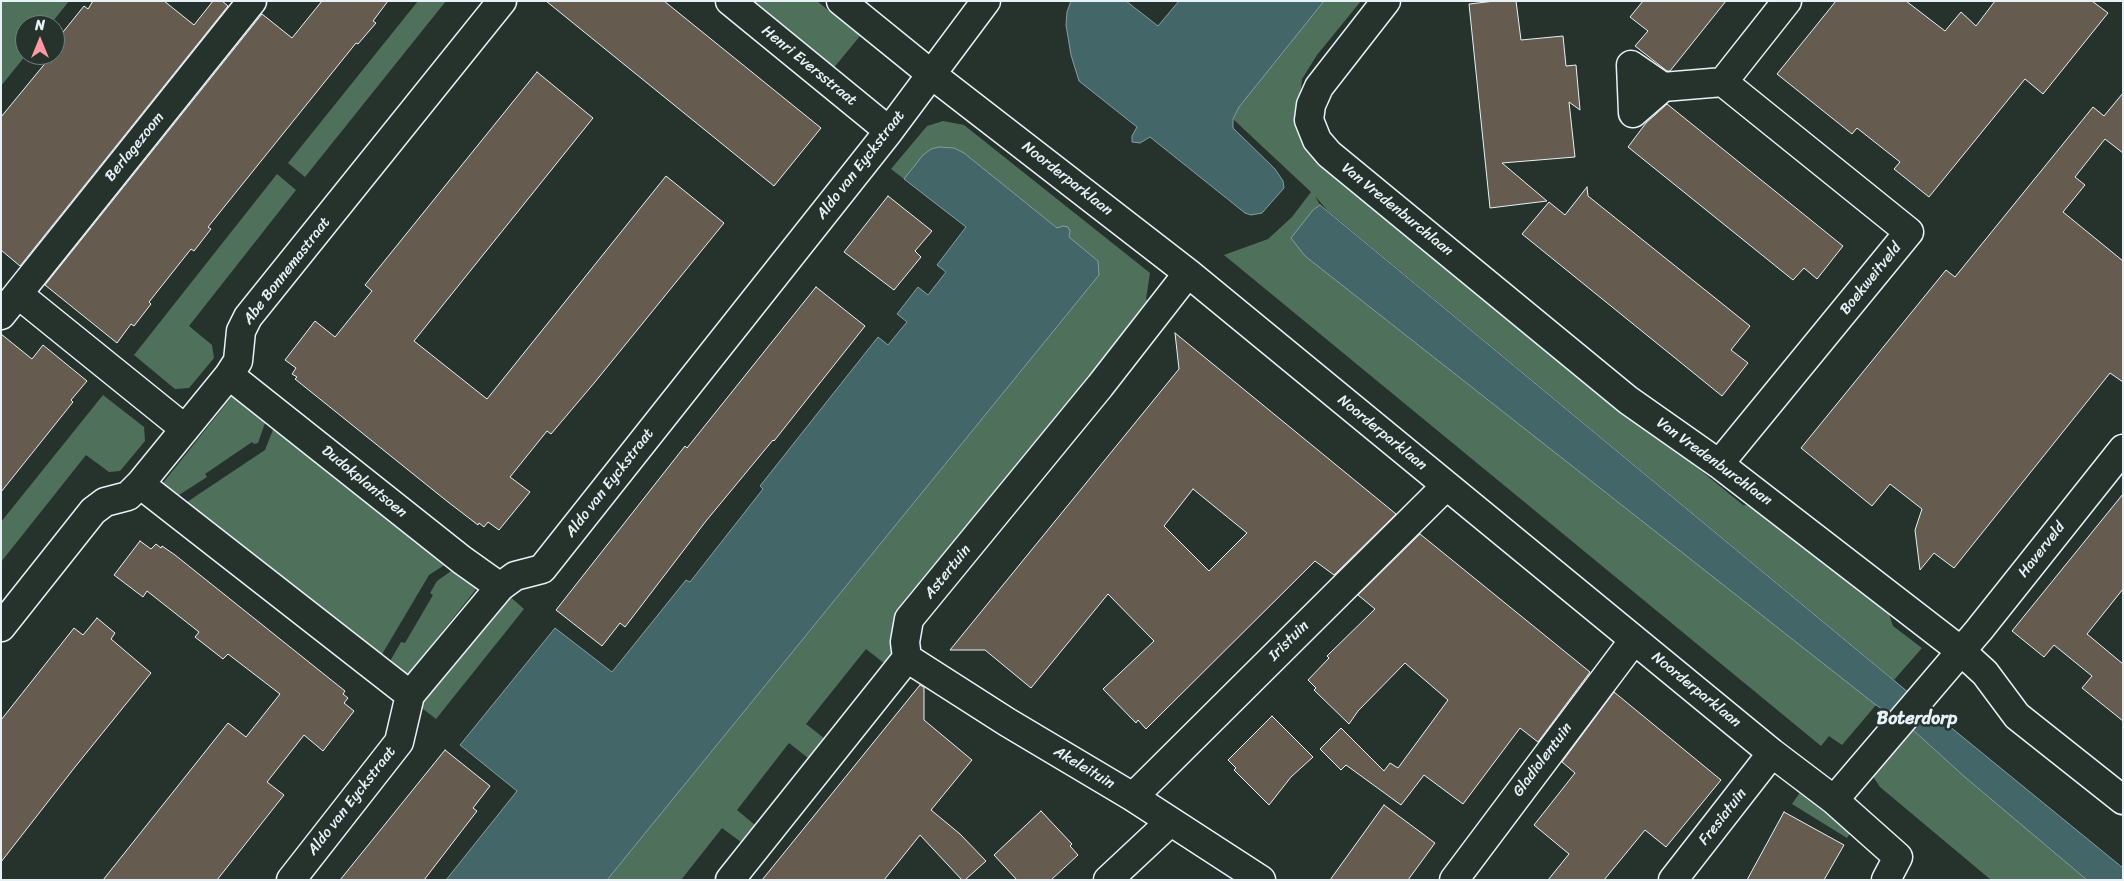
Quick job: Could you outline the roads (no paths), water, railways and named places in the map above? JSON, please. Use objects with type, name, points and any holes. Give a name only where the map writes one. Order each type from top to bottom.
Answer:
[{"type":"street","name":"Berlagezoom","points":[[1,315],[252,1]]},
{"type":"street","name":"Abe Bonnemastraat","points":[[1,626],[93,511],[105,502],[128,496],[140,484],[229,375],[238,361],[242,331],[248,316],[502,1]]},
{"type":"street","name":"Henri Eversstraat","points":[[730,1],[889,131]]},
{"type":"street","name":"Noorderparklaan","points":[[841,1],[931,74],[1188,273],[1772,753],[1841,791],[1898,857],[1886,880]]},
{"type":"street","name":"Aldo van Eyckstraat","points":[[291,880],[398,742],[410,695],[500,587],[515,576],[542,569],[889,131],[986,1]]},
{"type":"street","name":"Van Vredenburchlaan","points":[[1386,1],[1319,87],[1311,105],[1309,120],[1317,140],[1329,154],[1628,400],[1719,464],[1961,651],[1985,673],[2017,716],[2123,800]]},
{"type":"street","points":[[1663,87],[1723,82],[1787,1]]},
{"type":"street","name":"Boekweitveld","points":[[1719,464],[1909,232],[1723,82]]},
{"type":"street","name":"Astertuin","points":[[907,658],[905,642],[909,619],[1100,386],[1188,273]]},
{"type":"street","points":[[18,294],[185,429]]},
{"type":"street","name":"Dudokplantsoen","points":[[229,375],[462,560],[500,587]]},
{"type":"street","name":"Haverveld","points":[[1841,791],[1961,651],[2123,449]]},
{"type":"street","points":[[140,484],[410,695]]},
{"type":"street","name":"Iristuin","points":[[1133,797],[1446,486]]},
{"type":"street","name":"Gladiolentuin","points":[[1454,880],[1634,640]]},
{"type":"street","points":[[730,880],[907,658]]},
{"type":"street","name":"Akeleituin","points":[[907,658],[1007,722],[1133,797],[1261,880]]},
{"type":"street","name":"Fresiatuin","points":[[1673,880],[1772,753]]},
{"type":"street","points":[[1108,880],[1170,822]]},
{"type":"water","points":[[1071,1],[1126,1],[1158,26],[1179,1],[1324,1],[1239,107],[1233,119],[1233,128],[1275,169],[1283,181],[1284,188],[1262,213],[1251,215],[1245,213],[1150,137],[1140,143],[1132,142],[1132,136],[1137,127],[1079,81],[1071,55],[1066,25],[1067,12]]},
{"type":"water","points":[[939,147],[954,148],[964,153],[1057,228],[1068,227],[1070,231],[1069,237],[1098,261],[1099,275],[607,880],[446,880],[517,791],[460,745],[555,628],[612,672],[686,580],[690,582],[763,489],[760,486],[878,337],[888,345],[907,322],[897,314],[918,287],[928,295],[946,272],[937,265],[966,227],[904,179],[923,155],[931,149]]},
{"type":"water","points":[[1320,205],[2123,868],[2123,880],[2087,880],[1966,778],[1913,730],[1876,705],[1305,256],[1291,238],[1313,210]]},
{"type":"district","name":"Boterdorp","points":[[1917,719]]}]
